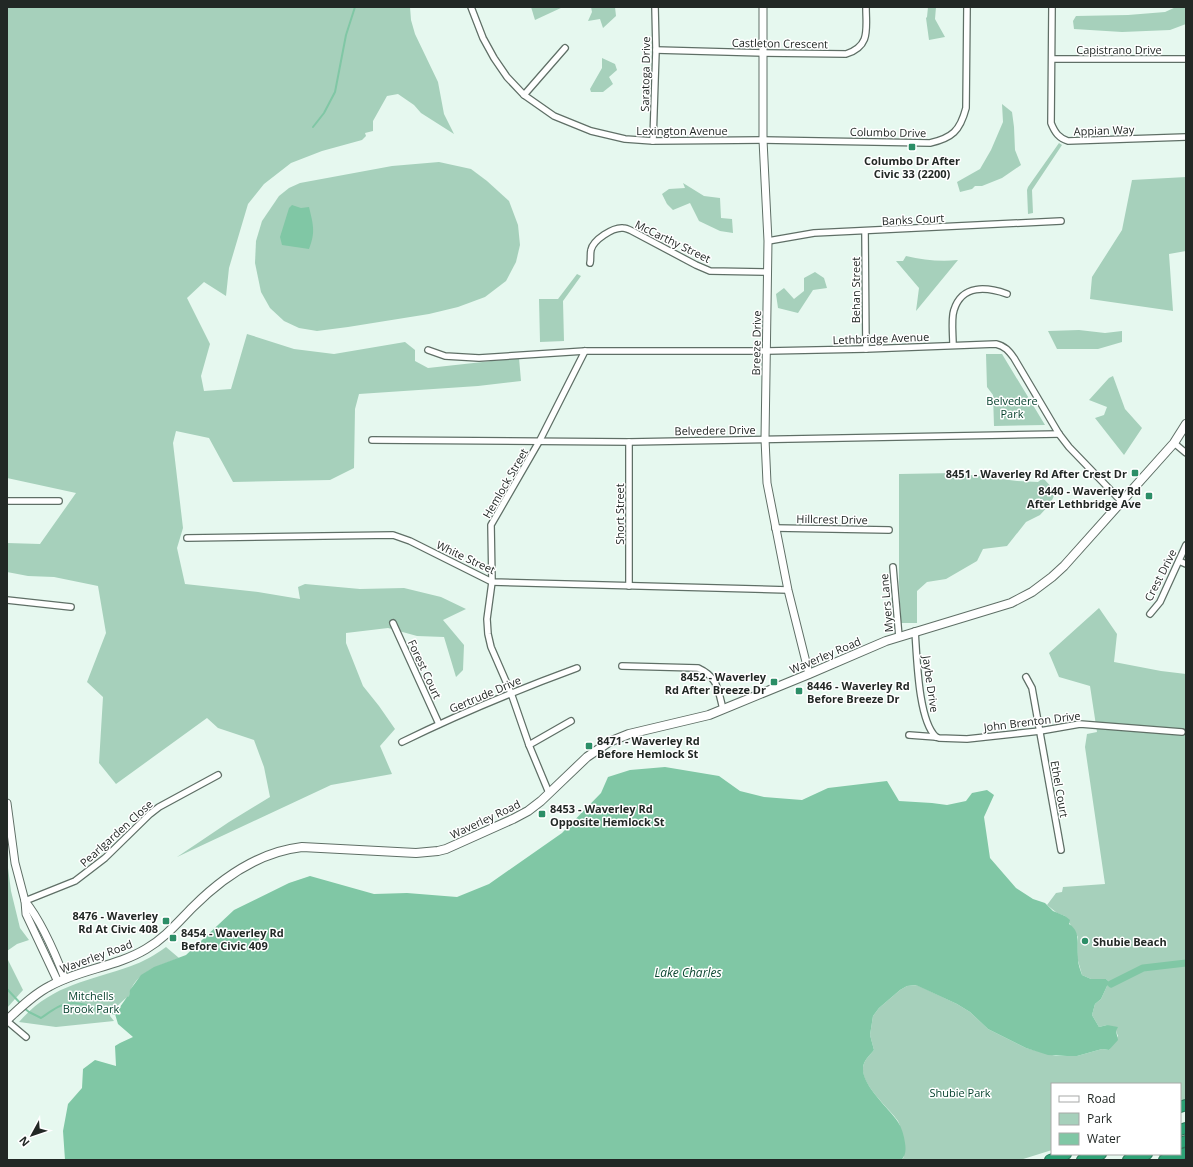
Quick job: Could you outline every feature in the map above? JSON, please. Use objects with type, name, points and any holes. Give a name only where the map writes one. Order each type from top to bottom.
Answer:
[{"type":"highway","points":[[1050,1160],[1063,1155]]},
{"type":"highway","points":[[1082,1160],[1098,1155]]},
{"type":"highway","points":[[1128,1160],[1144,1155]]},
{"type":"highway","points":[[1164,1160],[1180,1155]]},
{"type":"main road","name":"Waverley Road","points":[[7,1020],[40,992],[61,980],[114,963],[145,950],[166,934],[215,886],[230,875],[261,858],[283,850],[302,847],[416,853],[438,851],[455,845],[528,811],[541,801],[587,757],[610,742],[629,734],[709,715],[886,641],[915,631],[998,608],[1022,598],[1052,577],[1064,566],[1174,443],[1186,424]]},
{"type":"street","name":"Lexington Avenue","points":[[471,7],[483,38],[507,77],[524,95],[554,116],[591,131],[625,139],[653,141],[763,140]]},
{"type":"street","name":"Saratoga Drive","points":[[653,141],[656,50],[655,7]]},
{"type":"street","name":"Breeze Drive","points":[[763,7],[763,140],[768,241],[765,439],[767,483],[788,590],[809,674]]},
{"type":"street","name":"Castleton Crescent","points":[[656,50],[846,54],[853,52],[864,42],[866,35],[866,7]]},
{"type":"street","name":"Columbo Drive","points":[[763,140],[930,143],[948,138],[960,126],[966,108],[967,7]]},
{"type":"street","name":"Appian Way","points":[[1052,7],[1051,123],[1056,134],[1062,139],[1068,141],[1186,137]]},
{"type":"street","points":[[524,95],[565,48]]},
{"type":"street","name":"Capistrano Drive","points":[[1052,59],[1186,59]]},
{"type":"street","name":"Banks Court","points":[[768,241],[814,232],[1061,222]]},
{"type":"street","name":"McCarthy Street","points":[[590,263],[591,249],[598,240],[615,229],[624,228],[696,265],[710,270],[768,272]]},
{"type":"street","name":"Behan Street","points":[[865,231],[866,349]]},
{"type":"street","points":[[953,345],[954,311],[962,296],[970,291],[982,289],[993,289],[1007,294]]},
{"type":"street","name":"Lethbridge Avenue","points":[[428,350],[445,356],[479,358],[543,355],[585,351],[767,351],[996,344],[1006,347],[1014,358],[1059,434],[1069,447],[1122,501]]},
{"type":"street","name":"Hemlock Street","points":[[549,793],[529,745],[511,693],[491,647],[488,634],[487,620],[492,582],[491,525],[540,440],[585,351]]},
{"type":"street","name":"Belvedere Drive","points":[[372,440],[540,440],[629,442],[1059,434]]},
{"type":"street","name":"Short Street","points":[[629,442],[629,586]]},
{"type":"street","points":[[1174,443],[1186,453]]},
{"type":"street","points":[[7,501],[59,501]]},
{"type":"street","name":"Hillcrest Drive","points":[[775,528],[889,530]]},
{"type":"street","name":"White Street","points":[[186,538],[394,535],[410,541],[492,582],[788,590]]},
{"type":"street","name":"Crest Drive","points":[[1150,614],[1160,602],[1186,545]]},
{"type":"street","points":[[1179,561],[1186,564]]},
{"type":"street","name":"Myers Lane","points":[[892,567],[899,637]]},
{"type":"street","points":[[7,600],[71,607]]},
{"type":"street","name":"Forest Court","points":[[393,623],[439,724]]},
{"type":"street","name":"Jaybe Drive","points":[[915,631],[920,693],[926,721],[931,732],[936,737]]},
{"type":"street","points":[[622,666],[698,668],[710,674],[714,678],[723,709]]},
{"type":"street","name":"Gertrude Drive","points":[[402,742],[439,724],[511,693],[577,668]]},
{"type":"street","name":"Ethel Court","points":[[1026,677],[1032,688],[1061,850]]},
{"type":"street","points":[[529,745],[571,721]]},
{"type":"street","name":"John Brenton Drive","points":[[909,735],[966,739],[1040,731],[1080,724],[1182,732]]},
{"type":"street","name":"Pearlgarden Close","points":[[25,901],[75,882],[105,858],[158,807],[218,775]]},
{"type":"street","points":[[7,803],[15,863],[25,901],[33,911],[54,952],[61,980]]},
{"type":"street","points":[[7,1020],[26,1037]]},
{"type":"green space","points":[[7,7],[410,7],[411,20],[415,34],[438,82],[444,114],[454,134],[421,113],[414,105],[398,94],[387,96],[373,121],[373,131],[365,133],[366,136],[362,140],[322,151],[291,163],[264,184],[248,204],[229,268],[226,296],[204,282],[187,298],[210,344],[201,376],[204,391],[231,389],[247,334],[294,349],[334,354],[405,342],[415,350],[415,361],[428,368],[519,358],[521,381],[478,386],[359,394],[355,409],[354,468],[330,480],[233,482],[209,438],[176,431],[173,443],[183,528],[177,548],[185,584],[258,592],[300,599],[298,587],[305,584],[360,589],[404,588],[441,597],[466,609],[443,620],[464,645],[463,670],[456,677],[444,637],[417,636],[388,628],[346,633],[346,643],[363,686],[395,729],[380,746],[392,774],[331,785],[177,857],[229,822],[270,797],[264,767],[254,740],[218,728],[207,718],[116,784],[99,763],[103,697],[87,682],[106,633],[98,586],[54,577],[28,576],[7,572],[7,543],[40,544],[76,493],[7,478]]},
{"type":"green space","points":[[531,7],[563,7],[535,20]]},
{"type":"green space","points":[[591,7],[615,7],[616,16],[603,28],[600,19],[588,21],[592,12]]},
{"type":"green space","points":[[928,7],[936,7],[935,19],[945,37],[929,40],[926,18]]},
{"type":"green space","points":[[1176,7],[1186,7],[1186,24],[1170,30],[1122,32],[1074,29],[1073,21],[1076,16],[1128,15],[1165,12]]},
{"type":"green space","points":[[602,58],[615,64],[617,70],[609,77],[613,84],[603,92],[591,92],[590,89],[602,68]]},
{"type":"green space","points":[[1002,104],[1012,112],[1015,150],[1021,165],[1002,178],[982,186],[975,186],[972,189],[960,192],[957,182],[980,169],[991,150],[1003,122]]},
{"type":"green space","points":[[1059,143],[1062,145],[1032,190],[1033,213],[1028,214],[1028,187]]},
{"type":"green space","points":[[439,162],[471,169],[509,201],[518,225],[520,245],[516,262],[506,281],[485,297],[458,307],[429,314],[317,331],[299,328],[284,321],[270,308],[261,292],[255,263],[256,241],[262,221],[279,196],[289,188],[300,183],[392,166]]},
{"type":"green space","points":[[1186,177],[1186,251],[1169,254],[1173,311],[1090,299],[1092,277],[1122,230],[1132,180]]},
{"type":"green space","points":[[683,183],[704,196],[720,198],[721,218],[732,219],[733,233],[720,231],[699,221],[690,203],[673,210],[667,204],[662,194],[669,189],[685,188]]},
{"type":"green space","points":[[906,256],[919,259],[945,261],[958,260],[916,311],[919,288],[896,261],[903,261]]},
{"type":"green space","points":[[815,272],[824,278],[827,288],[813,290],[798,313],[778,308],[776,294],[784,288],[794,299],[804,291],[804,278]]},
{"type":"green space","points":[[577,274],[581,276],[563,301],[564,341],[540,342],[539,299],[558,299]]},
{"type":"green space","points":[[1079,330],[1105,333],[1122,331],[1122,342],[1098,349],[1057,349],[1048,331]]},
{"type":"green space","name":"Belvedere Park","points":[[986,354],[1002,354],[1045,425],[994,426],[993,395],[987,387]]},
{"type":"green space","points":[[1113,376],[1125,409],[1142,428],[1124,455],[1095,418],[1104,415],[1107,407],[1089,400],[1109,378]]},
{"type":"green space","points":[[955,473],[1017,481],[1038,482],[1043,478],[1056,492],[1050,504],[1040,515],[1026,522],[1007,546],[983,549],[977,561],[946,579],[927,582],[917,591],[917,623],[901,623],[899,583],[899,474]]},
{"type":"green space","name":"Shubie Park","points":[[1099,608],[1117,634],[1114,662],[1186,674],[1186,1109],[1181,1111],[1181,1083],[1051,1083],[1051,1150],[1020,1160],[901,1160],[904,1157],[898,1121],[866,1082],[863,1065],[874,1050],[870,1035],[873,1016],[879,1008],[907,986],[917,985],[957,1004],[970,1012],[988,1029],[1026,1048],[1056,1056],[1077,1056],[1102,1049],[1109,1050],[1118,1036],[1116,1031],[1107,1025],[1099,1027],[1092,1015],[1095,1004],[1101,999],[1107,986],[1110,984],[1106,979],[1091,979],[1082,975],[1077,957],[1078,937],[1065,916],[1057,913],[1047,905],[1056,893],[1062,892],[1063,887],[1105,884],[1085,747],[1087,734],[1097,732],[1090,686],[1059,677],[1049,653]]},
{"type":"green space","points":[[7,860],[11,891],[20,928],[29,940],[17,944],[7,951]]},
{"type":"green space","name":"Mitchells Brook Park","points":[[166,947],[179,958],[148,971],[136,981],[129,996],[111,1011],[110,1016],[114,1021],[56,1027],[19,1022],[31,1009],[44,999],[57,992],[135,964],[149,958]]},
{"type":"green space","points":[[7,958],[23,990],[7,1008]]},
{"type":"water","points":[[292,205],[301,208],[309,207],[313,223],[313,238],[309,249],[282,245],[280,237],[289,208]]},
{"type":"water","name":"Lake Charles","points":[[665,767],[719,776],[740,791],[764,797],[802,800],[828,788],[887,781],[899,801],[947,805],[966,801],[972,793],[987,790],[994,795],[984,817],[990,858],[1016,888],[1033,899],[1045,903],[1053,911],[1070,920],[1069,924],[1076,931],[1077,935],[1078,961],[1082,975],[1091,979],[1106,979],[1111,984],[1107,986],[1101,999],[1095,1004],[1092,1015],[1099,1027],[1107,1025],[1118,1027],[1116,1031],[1118,1040],[1109,1050],[1102,1049],[1077,1056],[1048,1055],[1026,1048],[988,1029],[970,1012],[957,1004],[916,985],[907,986],[879,1008],[873,1016],[870,1035],[874,1050],[863,1065],[864,1075],[871,1089],[894,1116],[901,1127],[906,1148],[905,1154],[901,1160],[65,1160],[63,1131],[68,1104],[82,1088],[83,1069],[95,1060],[116,1066],[115,1046],[133,1037],[118,1024],[115,1014],[129,996],[130,990],[141,975],[154,967],[186,955],[234,910],[289,883],[310,876],[374,894],[407,893],[457,897],[489,884],[562,833],[601,793],[608,777],[630,770]]},
{"type":"waterway","points":[[313,127],[324,113],[335,92],[346,35],[355,7]]},
{"type":"waterway","points":[[1111,984],[1143,968],[1186,963]]},
{"type":"waterway","points":[[7,989],[21,1004]]},
{"type":"waterway","points":[[24,1008],[41,1018],[60,1006],[68,1003],[88,1005],[115,1014]]},
{"type":"place","name":"Columbo Dr After Civic 33 (2200)","points":[[912,147]]},
{"type":"place","name":"8451 - Waverley Rd After Crest Dr","points":[[1135,473]]},
{"type":"place","name":"8440 - Waverley Rd After Lethbridge Ave","points":[[1149,496]]},
{"type":"place","name":"8452 - Waverley Rd After Breeze Dr","points":[[774,682]]},
{"type":"place","name":"8446 - Waverley Rd Before Breeze Dr","points":[[799,691]]},
{"type":"place","name":"8471 - Waverley Rd Before Hemlock St","points":[[589,746]]},
{"type":"place","name":"8453 - Waverley Rd Opposite Hemlock St","points":[[542,814]]},
{"type":"place","name":"8476 - Waverley Rd At Civic 408","points":[[166,921]]},
{"type":"place","name":"8454 - Waverley Rd Before Civic 409","points":[[173,938]]},
{"type":"place","name":"Shubie Beach","points":[[1085,941]]}]
